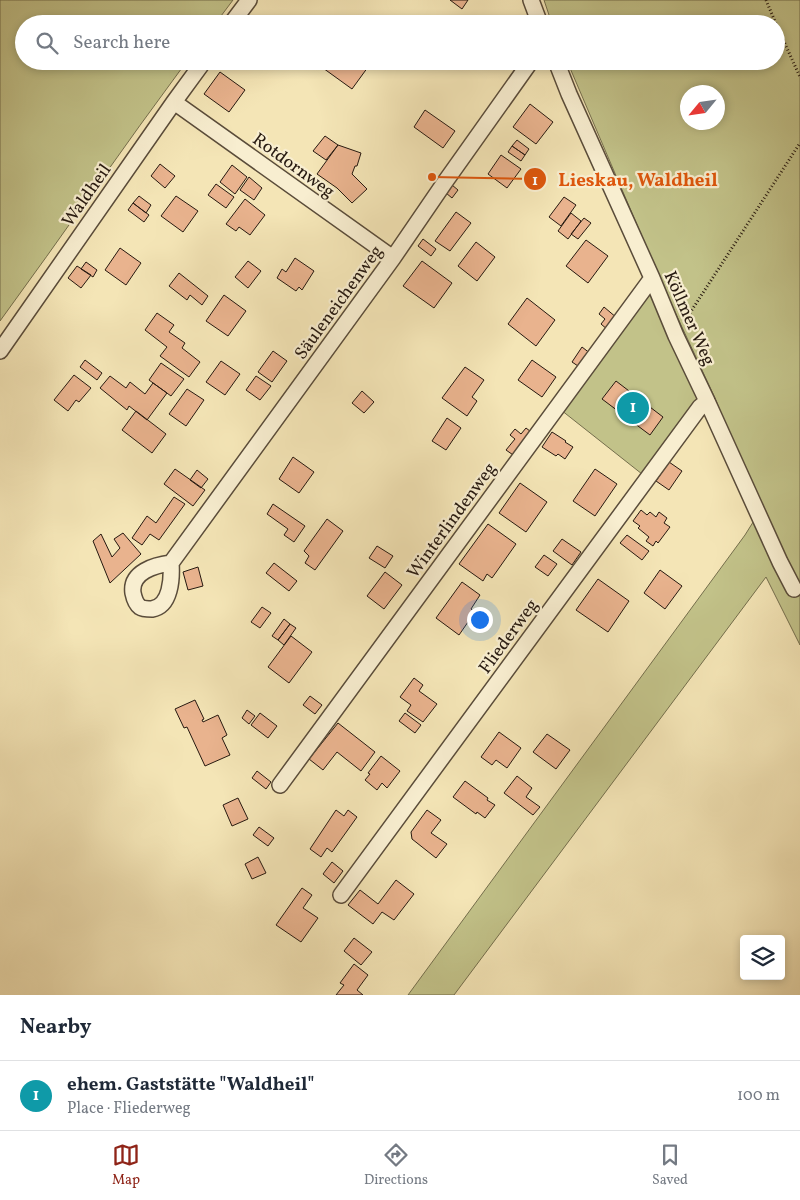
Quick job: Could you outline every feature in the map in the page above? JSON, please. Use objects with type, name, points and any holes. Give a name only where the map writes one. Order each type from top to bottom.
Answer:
[{"type":"street","points":[[238,15],[249,0]]},
{"type":"street","points":[[531,0],[537,15]]},
{"type":"street","name":"Waldheil","points":[[0,351],[197,70]]},
{"type":"street","name":"Säuleneichenweg","points":[[171,564],[393,258],[525,70]]},
{"type":"street","name":"Köllmer Weg","points":[[560,70],[676,336],[794,589]]},
{"type":"street","name":"Rotdornweg","points":[[174,102],[393,258]]},
{"type":"street","name":"Winterlindenweg","points":[[280,785],[652,278]]},
{"type":"street","name":"Fliederweg","points":[[341,895],[700,407],[707,401]]},
{"type":"path","points":[[766,0],[772,15]]},
{"type":"path","points":[[785,44],[800,77]]},
{"type":"path","points":[[676,336],[800,143]]},
{"type":"green space","points":[[0,0],[233,0],[222,15],[15,15],[15,70],[180,70],[0,321]]},
{"type":"green space","points":[[544,0],[800,0],[800,645],[766,577],[454,995],[408,995],[745,535],[760,511],[715,398],[667,295],[571,70],[785,70],[785,15],[549,15]]},
{"type":"green space","points":[[652,288],[698,400],[642,474],[561,410]]},
{"type":"building","points":[[450,0],[468,0],[462,9]]},
{"type":"building","points":[[326,70],[366,70],[352,89]]},
{"type":"building","points":[[220,72],[245,90],[229,112],[204,94]]},
{"type":"building","points":[[530,104],[553,122],[536,144],[513,127]]},
{"type":"building","points":[[425,110],[455,131],[443,148],[414,127]]},
{"type":"building","points":[[325,136],[338,145],[326,160],[313,151]]},
{"type":"building","points":[[517,140],[529,149],[525,155],[512,146]]},
{"type":"building","points":[[338,145],[361,153],[352,174],[367,189],[352,203],[337,188],[317,174]]},
{"type":"building","points":[[512,146],[525,155],[521,161],[508,152]]},
{"type":"building","points":[[501,155],[521,169],[507,188],[488,174]]},
{"type":"building","points":[[160,164],[175,176],[165,188],[151,176]]},
{"type":"building","points":[[232,165],[247,177],[235,194],[220,182]]},
{"type":"building","points":[[249,177],[262,188],[254,200],[240,190]]},
{"type":"building","points":[[216,184],[234,197],[226,208],[208,195]]},
{"type":"building","points":[[452,185],[458,190],[452,198],[446,193]]},
{"type":"building","points":[[139,196],[151,205],[146,213],[133,203]]},
{"type":"building","points":[[176,196],[198,211],[183,232],[161,216]]},
{"type":"building","points":[[564,197],[576,205],[561,226],[549,217]]},
{"type":"building","points":[[245,199],[265,215],[250,235],[239,227],[236,231],[226,224]]},
{"type":"building","points":[[133,203],[149,215],[144,222],[128,210]]},
{"type":"building","points":[[456,212],[471,223],[450,251],[435,241]]},
{"type":"building","points":[[571,213],[581,221],[568,239],[558,231]]},
{"type":"building","points":[[584,218],[591,223],[578,239],[571,234]]},
{"type":"building","points":[[423,239],[436,249],[431,256],[418,246]]},
{"type":"building","points":[[586,240],[608,256],[588,283],[566,266]]},
{"type":"building","points":[[476,242],[495,257],[477,281],[458,266]]},
{"type":"building","points":[[120,248],[141,263],[126,285],[105,270]]},
{"type":"building","points":[[295,258],[314,271],[302,290],[299,287],[296,291],[277,278],[282,269],[286,272]]},
{"type":"building","points":[[248,261],[261,271],[248,288],[235,277]]},
{"type":"building","points":[[422,261],[452,283],[434,308],[403,286]]},
{"type":"building","points":[[86,262],[97,270],[93,277],[81,269]]},
{"type":"building","points":[[77,266],[91,275],[81,288],[68,278]]},
{"type":"building","points":[[179,273],[208,296],[202,305],[190,295],[187,300],[169,286]]},
{"type":"building","points":[[224,295],[246,311],[228,336],[206,321]]},
{"type":"building","points":[[527,298],[555,320],[536,346],[508,324]]},
{"type":"building","points":[[604,307],[617,318],[608,330],[601,324],[605,319],[599,314]]},
{"type":"building","points":[[157,313],[174,325],[169,332],[185,343],[182,348],[200,362],[189,377],[160,356],[167,347],[145,330]]},
{"type":"building","points":[[582,347],[591,354],[581,368],[572,362]]},
{"type":"building","points":[[273,351],[287,361],[272,382],[258,372]]},
{"type":"building","points":[[85,360],[102,373],[97,380],[80,367]]},
{"type":"building","points":[[532,360],[556,377],[542,397],[518,380]]},
{"type":"building","points":[[221,361],[240,374],[225,395],[206,382]]},
{"type":"building","points":[[161,363],[184,379],[171,396],[149,380]]},
{"type":"building","points":[[465,367],[484,380],[472,397],[477,401],[467,416],[442,398]]},
{"type":"building","points":[[74,375],[91,388],[79,402],[76,400],[68,411],[54,400]]},
{"type":"building","points":[[110,376],[126,388],[130,382],[145,394],[153,383],[167,393],[147,420],[129,406],[127,410],[100,388]]},
{"type":"building","points":[[256,376],[271,386],[260,400],[246,390]]},
{"type":"building","points":[[616,381],[663,417],[650,435],[602,399]]},
{"type":"building","points":[[187,389],[204,400],[186,426],[169,414]]},
{"type":"building","points":[[362,391],[374,402],[364,413],[352,403]]},
{"type":"building","points":[[136,411],[166,434],[152,453],[122,430]]},
{"type":"building","points":[[447,418],[461,428],[446,450],[432,441]]},
{"type":"building","points":[[526,428],[535,435],[516,457],[506,450],[515,439],[510,435],[515,429],[521,434]]},
{"type":"building","points":[[552,432],[573,447],[565,459],[558,454],[556,456],[542,447]]},
{"type":"building","points":[[293,457],[314,472],[299,493],[279,479]]},
{"type":"building","points":[[669,462],[682,471],[669,490],[656,481]]},
{"type":"building","points":[[175,469],[205,490],[193,506],[164,484]]},
{"type":"building","points":[[595,469],[617,484],[595,516],[573,501]]},
{"type":"building","points":[[197,470],[208,479],[201,488],[190,480]]},
{"type":"building","points":[[520,483],[547,502],[526,532],[499,513]]},
{"type":"building","points":[[174,497],[185,504],[159,540],[150,534],[142,545],[132,538],[147,516],[156,523]]},
{"type":"building","points":[[273,504],[305,526],[294,542],[284,535],[288,529],[267,514]]},
{"type":"building","points":[[641,510],[647,515],[650,512],[656,517],[659,512],[667,518],[664,523],[670,527],[658,543],[656,541],[653,546],[646,541],[649,537],[633,521]]},
{"type":"building","points":[[327,519],[343,531],[315,570],[305,563],[309,556],[304,551]]},
{"type":"building","points":[[488,524],[516,544],[492,578],[487,574],[483,581],[459,564]]},
{"type":"building","points":[[123,533],[141,554],[110,583],[93,541],[101,534],[112,557],[120,548],[114,539]]},
{"type":"building","points":[[627,535],[649,551],[642,560],[620,543]]},
{"type":"building","points":[[562,539],[581,552],[572,565],[553,551]]},
{"type":"building","points":[[377,546],[393,556],[385,568],[369,558]]},
{"type":"building","points":[[544,555],[557,564],[548,576],[535,567]]},
{"type":"building","points":[[274,563],[297,581],[289,591],[266,573]]},
{"type":"building","points":[[198,567],[203,586],[188,590],[183,572]]},
{"type":"building","points":[[660,570],[682,586],[665,609],[644,593]]},
{"type":"building","points":[[385,572],[402,585],[384,609],[367,596]]},
{"type":"building","points":[[598,579],[629,601],[608,632],[576,610]]},
{"type":"building","points":[[462,582],[480,595],[471,609],[475,612],[459,635],[436,618]]},
{"type":"building","points":[[262,607],[271,613],[260,628],[251,622]]},
{"type":"building","points":[[284,619],[290,624],[278,640],[272,636]]},
{"type":"building","points":[[290,624],[296,628],[284,645],[278,640]]},
{"type":"building","points":[[291,636],[312,652],[289,683],[268,667]]},
{"type":"building","points":[[414,678],[423,685],[419,691],[437,704],[423,722],[407,711],[411,705],[400,697]]},
{"type":"building","points":[[310,696],[322,705],[315,714],[303,705]]},
{"type":"building","points":[[195,700],[204,719],[202,720],[203,722],[218,715],[227,735],[222,738],[230,755],[205,766],[187,727],[184,728],[175,709]]},
{"type":"building","points":[[247,710],[255,716],[249,724],[242,718]]},
{"type":"building","points":[[260,713],[277,726],[268,738],[251,725]]},
{"type":"building","points":[[405,713],[421,725],[415,733],[399,721]]},
{"type":"building","points":[[338,723],[375,752],[361,771],[337,752],[323,770],[309,759]]},
{"type":"building","points":[[499,732],[521,748],[507,768],[496,760],[492,765],[481,757]]},
{"type":"building","points":[[547,734],[570,750],[556,769],[533,752]]},
{"type":"building","points":[[381,756],[400,771],[387,788],[382,783],[377,790],[365,780]]},
{"type":"building","points":[[257,771],[271,782],[266,789],[252,778]]},
{"type":"building","points":[[517,776],[532,788],[526,797],[540,807],[533,815],[504,793]]},
{"type":"building","points":[[465,781],[495,805],[485,818],[477,812],[476,814],[453,797]]},
{"type":"building","points":[[238,798],[248,819],[232,826],[223,805]]},
{"type":"building","points":[[336,810],[344,816],[348,810],[357,817],[332,852],[327,848],[321,857],[310,849]]},
{"type":"building","points":[[427,810],[441,820],[431,833],[447,844],[436,858],[412,839],[411,832]]},
{"type":"building","points":[[259,827],[274,838],[268,846],[253,835]]},
{"type":"building","points":[[258,857],[266,873],[252,879],[245,864]]},
{"type":"building","points":[[332,862],[343,871],[334,883],[323,874]]},
{"type":"building","points":[[396,880],[414,894],[394,920],[382,912],[373,924],[348,905],[360,890],[378,904]]},
{"type":"building","points":[[302,888],[312,895],[303,908],[318,918],[301,942],[276,925]]},
{"type":"building","points":[[354,938],[372,952],[361,965],[344,951]]},
{"type":"building","points":[[354,964],[368,975],[357,990],[363,995],[336,995],[344,985],[340,983]]},
{"type":"place","name":"Lieskau, Waldheil","points":[[432,177]]},
{"type":"place","name":"ehem. Gaststätte \"Waldheil\"","points":[[633,408]]}]
